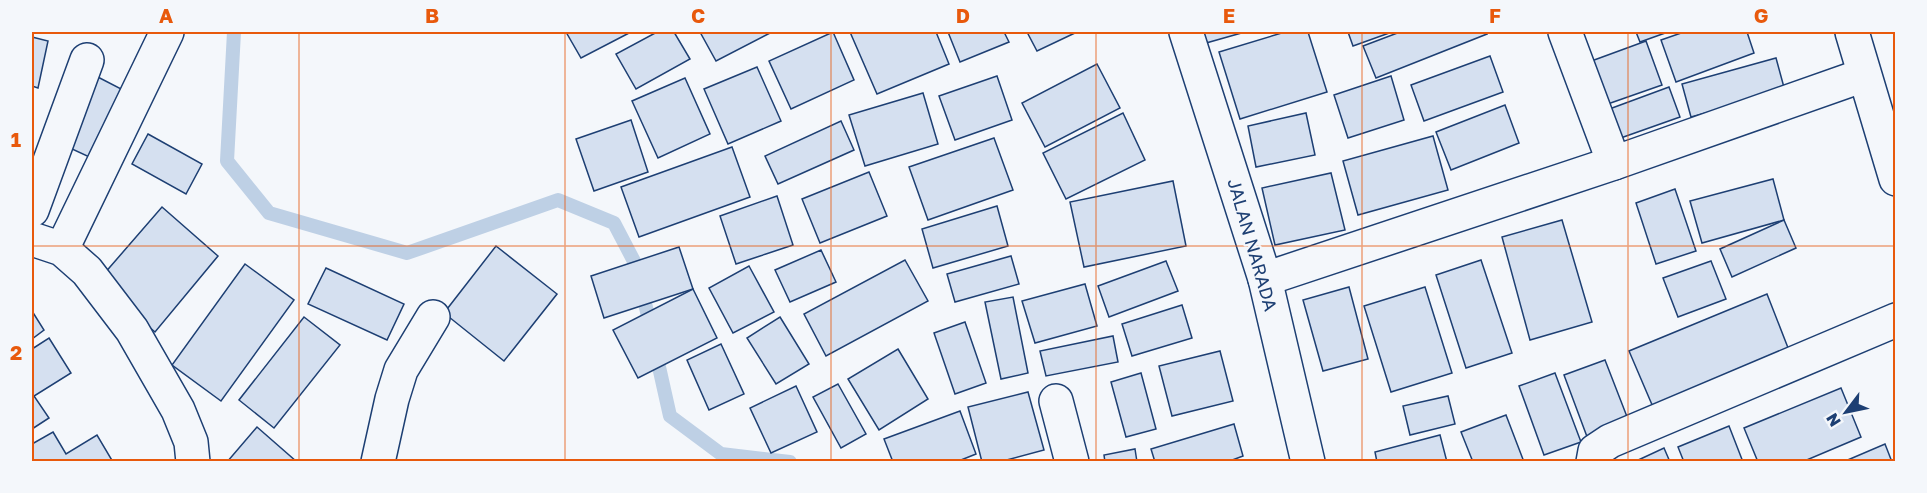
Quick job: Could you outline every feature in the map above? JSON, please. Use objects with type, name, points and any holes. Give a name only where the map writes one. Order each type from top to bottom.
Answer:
[{"type":"street","points":[[62,249],[167,32]]},
{"type":"street","name":"JALAN NARADA","points":[[1186,32],[1265,279],[1308,462]]},
{"type":"street","points":[[1565,32],[1614,163]]},
{"type":"street","points":[[1852,32],[1896,179]]},
{"type":"street","points":[[32,210],[87,60]]},
{"type":"street","points":[[1265,279],[1614,163],[1864,75]]},
{"type":"street","points":[[32,239],[62,249],[87,271],[132,330],[178,410],[191,442],[192,462]]},
{"type":"street","points":[[378,462],[401,370],[433,316]]},
{"type":"street","points":[[1593,462],[1595,451],[1610,441],[1896,320]]},
{"type":"street","points":[[1056,401],[1072,462]]},
{"type":"building","points":[[566,32],[631,32],[581,58]]},
{"type":"building","points":[[657,32],[674,32],[690,59],[636,89],[616,54]]},
{"type":"building","points":[[700,32],[772,32],[716,61]]},
{"type":"building","points":[[833,32],[854,80],[791,109],[769,61]]},
{"type":"building","points":[[850,32],[936,32],[949,64],[877,94]]},
{"type":"building","points":[[948,32],[1004,32],[1009,42],[960,62]]},
{"type":"building","points":[[1027,32],[1077,32],[1037,51]]},
{"type":"building","points":[[1196,32],[1245,32],[1199,45]]},
{"type":"building","points":[[1285,32],[1308,32],[1327,92],[1240,119],[1219,52]]},
{"type":"building","points":[[1348,32],[1392,32],[1353,46]]},
{"type":"building","points":[[1400,32],[1486,32],[1487,34],[1376,78],[1363,46]]},
{"type":"building","points":[[1636,32],[1668,32],[1640,42]]},
{"type":"building","points":[[1684,32],[1747,32],[1754,53],[1676,82],[1661,40]]},
{"type":"building","points":[[32,37],[48,41],[38,88],[32,86]]},
{"type":"building","points":[[1646,41],[1662,85],[1602,106],[1586,63]]},
{"type":"building","points":[[1490,56],[1503,92],[1424,121],[1411,85]]},
{"type":"building","points":[[1776,58],[1785,91],[1691,117],[1682,84]]},
{"type":"building","points":[[1097,64],[1120,108],[1045,147],[1022,103]]},
{"type":"building","points":[[757,67],[781,121],[728,144],[704,89]]},
{"type":"building","points":[[92,74],[129,93],[98,161],[59,143]]},
{"type":"building","points":[[997,76],[1012,120],[955,140],[939,96]]},
{"type":"building","points":[[1391,76],[1404,120],[1348,138],[1334,95]]},
{"type":"building","points":[[685,78],[710,134],[658,158],[632,101]]},
{"type":"building","points":[[1669,87],[1680,117],[1615,140],[1604,111]]},
{"type":"building","points":[[923,93],[938,144],[865,166],[849,115]]},
{"type":"building","points":[[1505,105],[1519,143],[1451,170],[1436,132]]},
{"type":"building","points":[[1123,113],[1145,160],[1066,199],[1043,153]]},
{"type":"building","points":[[1306,113],[1315,155],[1256,167],[1248,126]]},
{"type":"building","points":[[631,120],[648,172],[594,191],[576,139]]},
{"type":"building","points":[[841,121],[854,150],[778,184],[765,156]]},
{"type":"building","points":[[148,134],[202,164],[186,194],[132,164]]},
{"type":"building","points":[[1433,136],[1448,190],[1358,215],[1343,161]]},
{"type":"building","points":[[994,138],[1013,190],[928,220],[909,167]]},
{"type":"building","points":[[732,147],[750,197],[639,237],[621,187]]},
{"type":"building","points":[[869,172],[887,216],[820,243],[802,199]]},
{"type":"building","points":[[1331,173],[1345,230],[1275,245],[1262,188]]},
{"type":"building","points":[[1773,179],[1784,220],[1702,243],[1690,201]]},
{"type":"building","points":[[1173,181],[1186,246],[1084,267],[1070,202]]},
{"type":"building","points":[[1675,189],[1696,251],[1656,264],[1636,203]]},
{"type":"building","points":[[777,196],[793,245],[736,264],[720,216]]},
{"type":"building","points":[[997,206],[1008,246],[933,268],[922,229]]},
{"type":"building","points":[[162,207],[218,256],[155,332],[97,282]]},
{"type":"building","points":[[1562,220],[1592,322],[1530,340],[1502,237]]},
{"type":"building","points":[[1784,220],[1796,248],[1732,277],[1720,249]]},
{"type":"building","points":[[496,246],[557,294],[504,361],[444,313]]},
{"type":"building","points":[[679,247],[693,289],[604,318],[591,276]]},
{"type":"building","points":[[821,250],[836,282],[790,302],[775,270]]},
{"type":"building","points":[[1011,256],[1019,284],[955,302],[947,274]]},
{"type":"building","points":[[905,260],[928,301],[826,356],[804,314]]},
{"type":"building","points":[[1481,260],[1512,353],[1466,368],[1436,275]]},
{"type":"building","points":[[1166,261],[1178,291],[1109,317],[1098,286]]},
{"type":"building","points":[[1711,261],[1726,299],[1678,317],[1663,278]]},
{"type":"building","points":[[245,264],[294,300],[221,401],[172,365]]},
{"type":"building","points":[[749,266],[774,312],[733,333],[709,288]]},
{"type":"building","points":[[326,268],[404,304],[387,340],[308,304]]},
{"type":"building","points":[[1085,284],[1097,326],[1035,343],[1022,301]]},
{"type":"building","points":[[1349,287],[1368,359],[1323,371],[1303,300]]},
{"type":"building","points":[[1425,287],[1452,373],[1391,392],[1364,306]]},
{"type":"building","points":[[693,289],[717,338],[638,378],[613,330]]},
{"type":"building","points":[[1767,294],[1792,358],[1656,414],[1629,351]]},
{"type":"building","points":[[1013,297],[1028,373],[1001,379],[985,302]]},
{"type":"building","points":[[1182,305],[1192,338],[1132,356],[1122,324]]},
{"type":"building","points":[[32,311],[44,330],[32,339]]},
{"type":"building","points":[[304,317],[340,345],[274,428],[239,400]]},
{"type":"building","points":[[780,317],[809,364],[776,384],[747,338]]},
{"type":"building","points":[[965,322],[986,383],[955,394],[934,333]]},
{"type":"building","points":[[1113,336],[1118,362],[1046,376],[1040,351]]},
{"type":"building","points":[[49,338],[71,373],[34,396],[49,418],[32,429],[32,349]]},
{"type":"building","points":[[721,344],[744,394],[709,410],[687,360]]},
{"type":"building","points":[[898,349],[928,399],[879,430],[848,379]]},
{"type":"building","points":[[1220,351],[1233,401],[1172,416],[1159,366]]},
{"type":"building","points":[[1605,360],[1631,427],[1589,442],[1564,375]]},
{"type":"building","points":[[1141,373],[1156,429],[1126,437],[1111,382]]},
{"type":"building","points":[[1555,373],[1581,442],[1544,455],[1519,386]]},
{"type":"building","points":[[838,384],[866,434],[841,448],[813,397]]},
{"type":"building","points":[[796,386],[817,432],[771,453],[750,408]]},
{"type":"building","points":[[1841,388],[1861,437],[1802,462],[1758,462],[1744,428]]},
{"type":"building","points":[[1028,392],[1044,450],[999,462],[982,462],[968,407]]},
{"type":"building","points":[[1448,396],[1455,424],[1410,435],[1403,406]]},
{"type":"building","points":[[960,411],[976,454],[956,462],[893,462],[884,439]]},
{"type":"building","points":[[1506,415],[1524,462],[1473,462],[1461,432]]},
{"type":"building","points":[[1234,424],[1243,456],[1227,462],[1155,462],[1151,449]]},
{"type":"building","points":[[1729,426],[1743,462],[1684,462],[1678,447]]},
{"type":"building","points":[[257,427],[297,462],[227,462]]},
{"type":"building","points":[[53,432],[66,454],[97,435],[113,462],[32,462],[32,444]]},
{"type":"building","points":[[1440,435],[1447,462],[1377,462],[1375,452]]},
{"type":"building","points":[[1885,444],[1892,462],[1843,462]]},
{"type":"building","points":[[1664,448],[1670,462],[1634,462]]},
{"type":"building","points":[[1135,449],[1137,462],[1105,462],[1104,455]]},
{"type":"waterway","points":[[234,32],[227,161],[269,213],[407,253],[558,200],[614,223],[637,267],[651,330]]},
{"type":"waterway","points":[[655,349],[670,416],[721,454],[790,462]]}]
